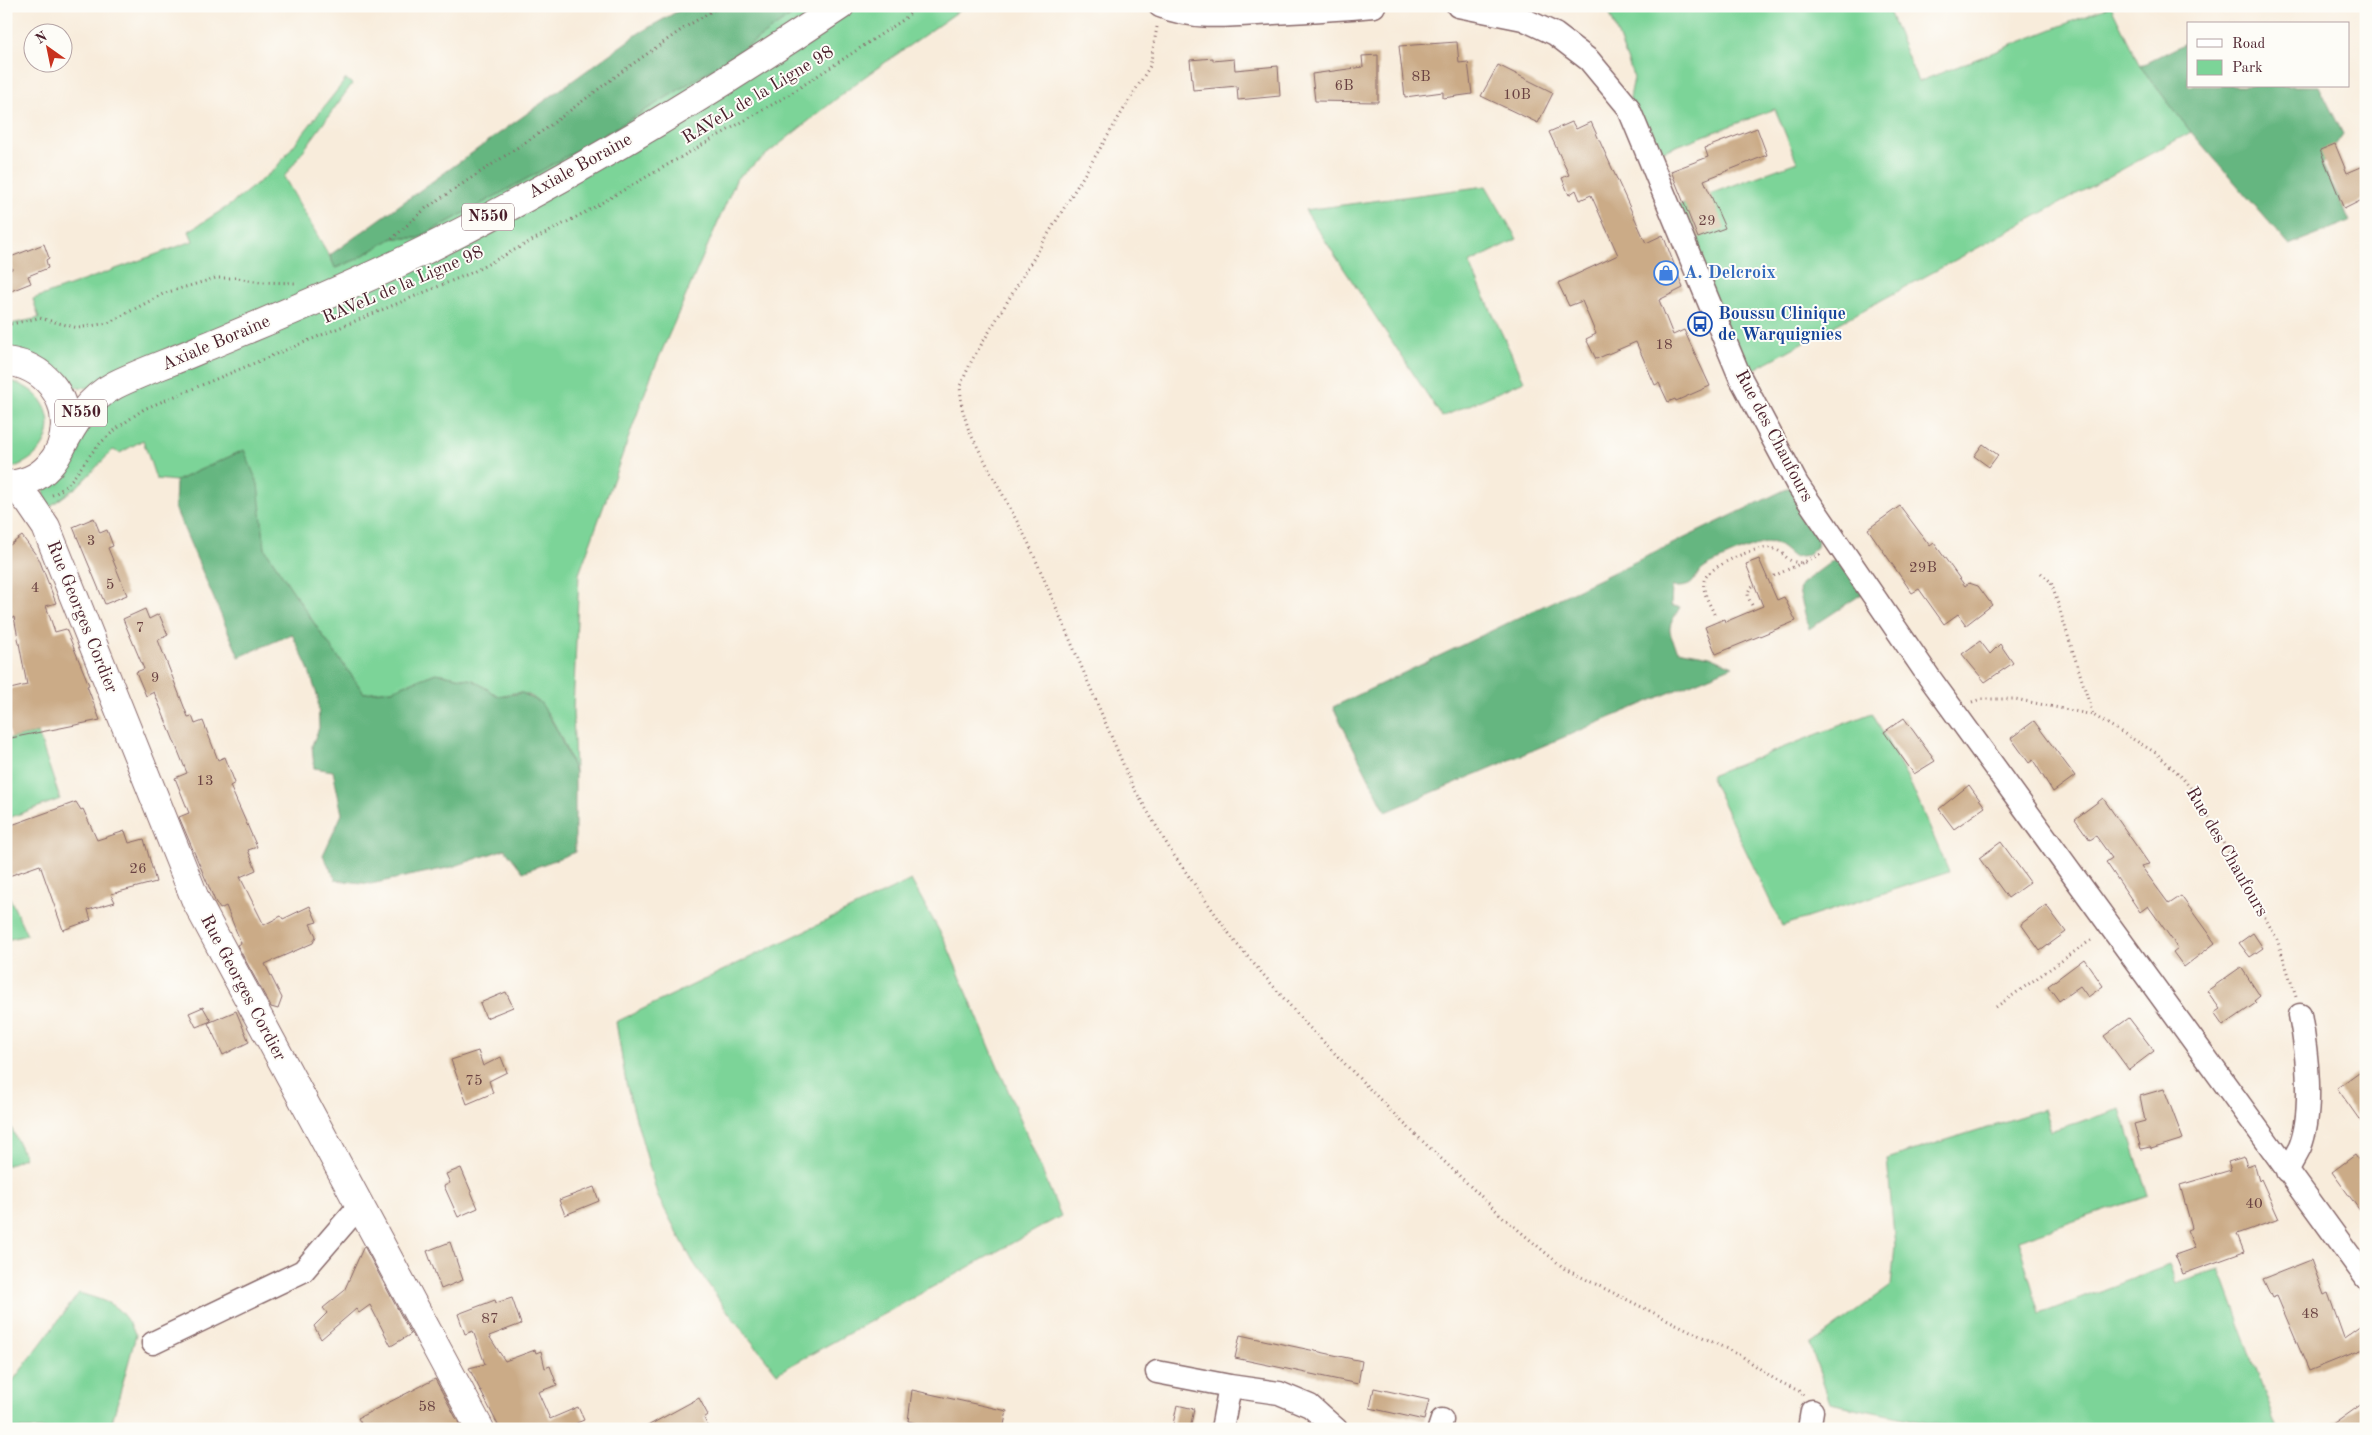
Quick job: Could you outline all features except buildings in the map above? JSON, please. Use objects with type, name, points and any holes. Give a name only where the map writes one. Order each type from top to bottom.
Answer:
[{"type":"main road","name":"Axiale Boraine","points":[[56,456],[81,413],[113,386],[306,305],[404,260],[493,215],[648,128],[767,55],[840,6]]},
{"type":"main road","points":[[6,361],[21,363],[39,372],[53,385],[61,400],[65,416],[65,434],[56,456],[41,473],[28,480],[10,485]]},
{"type":"main road","name":"Axiale Boraine","points":[[53,385],[80,388],[113,386]]},
{"type":"main road","name":"Rue Georges Cordier","points":[[46,528],[44,485],[56,456]]},
{"type":"main road","name":"Rue Georges Cordier","points":[[10,485],[34,508],[46,528],[196,901],[480,1429]]},
{"type":"street","points":[[1161,6],[1178,13],[1234,15],[1374,6]]},
{"type":"street","name":"Rue des Chaufours","points":[[1458,6],[1523,19],[1556,34],[1589,60],[1628,107],[1740,377],[1798,484],[1838,545],[1953,709],[2366,1278]]},
{"type":"street","points":[[2287,1171],[2300,1146],[2306,1117],[2307,1069],[2300,1015]]},
{"type":"street","points":[[153,1343],[303,1271],[360,1205]]},
{"type":"street","points":[[1157,1372],[1279,1393],[1310,1406],[1336,1429]]},
{"type":"street","points":[[1222,1429],[1230,1386]]},
{"type":"path","points":[[385,243],[426,208],[501,160],[684,28],[720,6]]},
{"type":"path","name":"RAVeL de la Ligne 98","points":[[44,499],[57,493],[78,472],[95,449],[116,429],[144,409],[473,272],[582,214],[782,100],[903,20],[918,6]]},
{"type":"path","points":[[1161,6],[1150,66],[972,360],[960,386],[962,408],[969,431],[1029,544],[1132,785],[1171,851],[1235,942],[1306,1024],[1397,1117],[1504,1218],[1565,1269],[1743,1357],[1776,1380],[1801,1392],[1811,1420]]},
{"type":"path","points":[[6,325],[39,318],[78,328],[108,324],[165,293],[216,278],[298,283],[305,280]]},
{"type":"path","points":[[1774,576],[1838,545]]},
{"type":"path","points":[[1714,614],[1704,587],[1706,576],[1712,570],[1747,553],[1770,548],[1795,564],[1806,562]]},
{"type":"path","points":[[2040,573],[2051,582],[2093,716]]},
{"type":"path","points":[[1752,605],[1747,593],[1754,585]]},
{"type":"path","name":"Rue des Chaufours","points":[[1953,709],[1980,699],[2016,699],[2093,716],[2156,753],[2180,775],[2198,796],[2278,939],[2300,1015]]},
{"type":"path","points":[[1996,1008],[2110,927]]},
{"type":"green space","points":[[687,6],[805,6],[663,99],[517,184],[418,238],[393,238],[355,260],[335,268],[330,255],[639,33]]},
{"type":"green space","points":[[805,6],[966,6],[860,80],[737,178],[651,376],[579,574],[573,710],[575,772],[555,725],[540,703],[531,696],[512,693],[498,696],[473,680],[436,673],[392,690],[364,693],[318,629],[265,549],[261,518],[244,450],[176,481],[156,479],[143,440],[120,453],[113,450],[78,486],[45,510],[44,485],[90,388],[53,385],[6,361],[6,325],[39,318],[33,299],[193,241],[189,231],[230,205],[275,169],[346,79],[352,84],[284,177],[336,268],[355,260],[393,238],[418,238],[517,184],[663,99]]},
{"type":"green space","points":[[1607,6],[1887,6],[1918,82],[2111,6],[2140,66],[2191,132],[1740,377],[1671,208],[1797,162],[1775,109],[1650,156],[1628,107],[1634,78]]},
{"type":"green space","points":[[2187,42],[2187,88],[2320,88],[2343,134],[2322,164],[2350,221],[2289,245],[2191,132],[2140,66]]},
{"type":"green space","points":[[1486,186],[1517,239],[1469,263],[1524,381],[1442,417],[1305,210]]},
{"type":"green space","points":[[6,380],[25,387],[38,397],[46,410],[49,424],[46,438],[38,451],[25,462],[7,469]]},
{"type":"green space","points":[[244,450],[258,484],[265,549],[318,629],[364,693],[392,690],[436,673],[473,680],[498,696],[522,693],[541,703],[557,730],[575,772],[575,852],[523,872],[505,849],[452,867],[371,884],[336,880],[323,855],[342,814],[333,771],[314,768],[312,745],[319,728],[318,698],[308,668],[292,634],[239,657],[175,508],[176,481]]},
{"type":"green space","points":[[1797,484],[1827,529],[1818,537],[1817,547],[1808,555],[1793,557],[1782,547],[1774,543],[1761,544],[1740,551],[1706,567],[1687,586],[1672,587],[1671,606],[1680,607],[1671,624],[1670,632],[1678,650],[1710,656],[1733,666],[1386,812],[1333,707]]},
{"type":"green space","points":[[1843,553],[1868,590],[1809,629],[1799,591],[1801,584]]},
{"type":"green space","points":[[1872,713],[1912,787],[1949,872],[1782,926],[1710,776]]},
{"type":"green space","points":[[38,733],[60,799],[6,819],[6,739]]},
{"type":"green space","points":[[911,880],[946,943],[1061,1216],[777,1373],[724,1307],[693,1262],[658,1197],[626,1083],[616,1022]]},
{"type":"green space","points":[[6,890],[27,935],[6,940]]},
{"type":"green space","points":[[2044,1109],[2051,1131],[2121,1109],[2148,1196],[2018,1240],[2040,1314],[2169,1265],[2176,1283],[2219,1269],[2278,1429],[1958,1429],[1830,1403],[1810,1345],[1891,1286],[1895,1246],[1887,1159]]},
{"type":"green space","points":[[6,1117],[25,1157],[6,1166]]},
{"type":"green space","points":[[79,1293],[99,1299],[113,1306],[125,1317],[136,1335],[110,1429],[6,1429],[6,1390]]},
{"type":"place","name":"A. Delcroix","points":[[1666,273]]},
{"type":"place","name":"Boussu Clinique de Warquignies","points":[[1700,324]]}]
